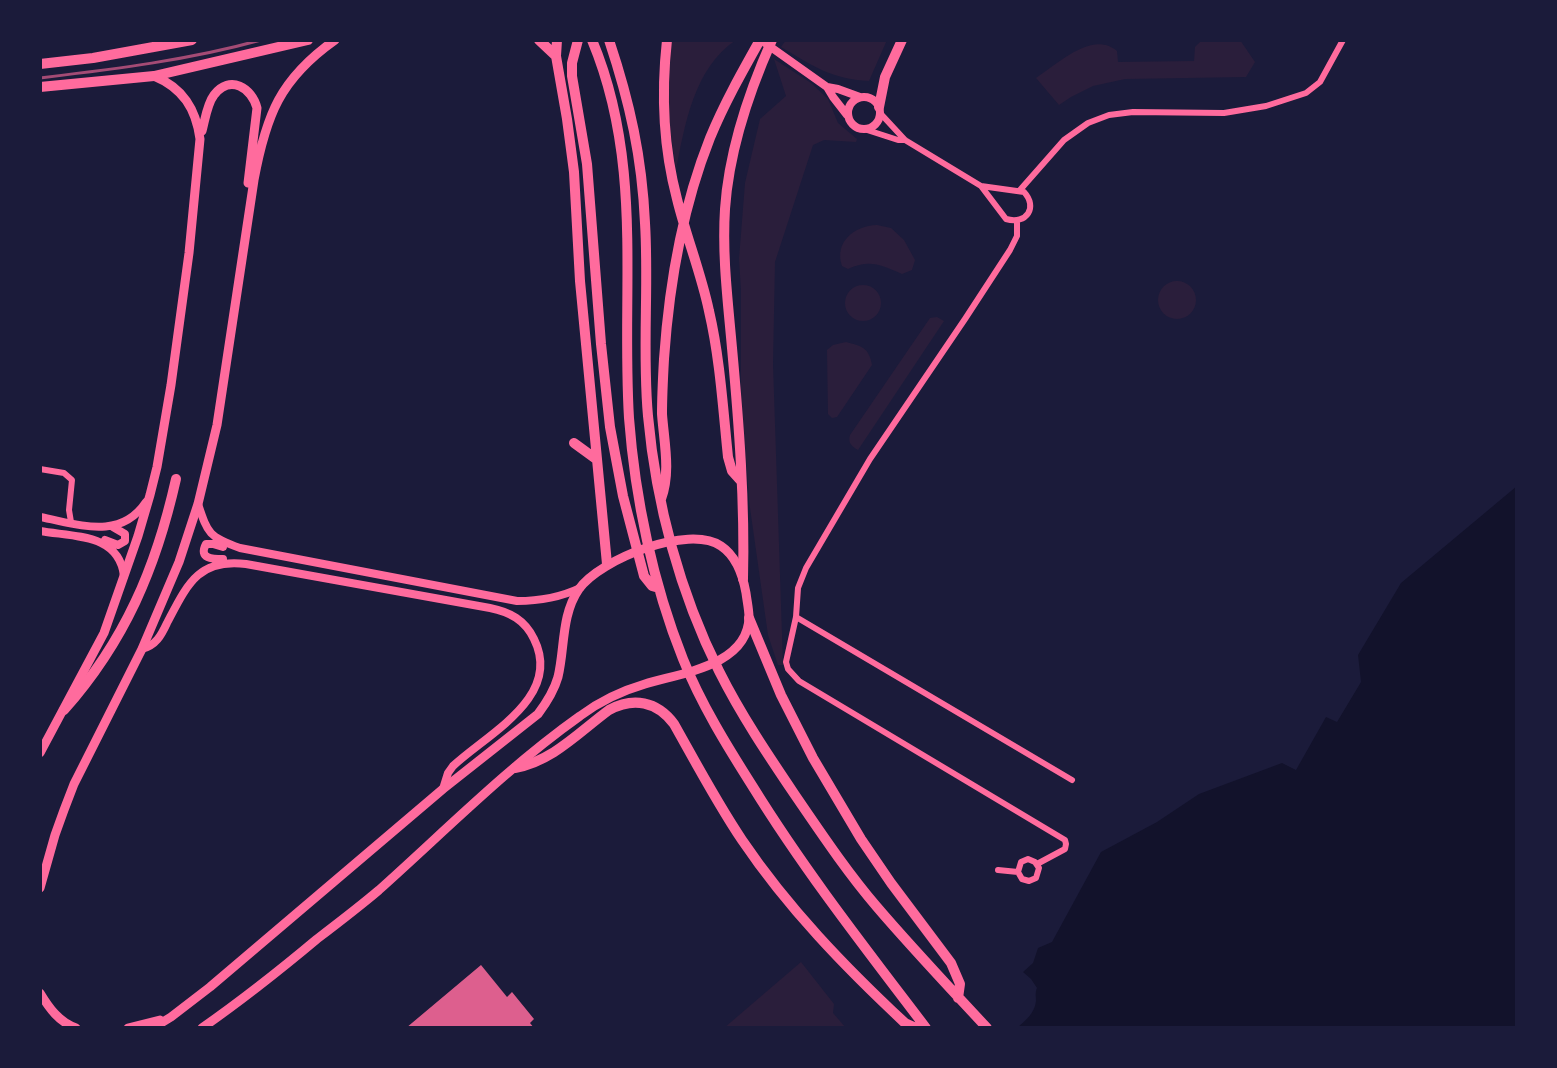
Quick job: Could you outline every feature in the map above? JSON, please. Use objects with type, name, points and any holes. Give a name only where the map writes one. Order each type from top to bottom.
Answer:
[{"type":"main road","points":[[40,64],[192,40]]},
{"type":"main road","points":[[40,87],[154,76],[308,40]]},
{"type":"main road","points":[[40,888],[74,784],[142,649],[179,562],[198,504],[217,425],[263,135],[286,86],[301,68],[335,40]]},
{"type":"main road","points":[[539,40],[556,56]]},
{"type":"main road","points":[[557,40],[556,56],[574,172],[580,281],[607,564]]},
{"type":"main road","points":[[578,40],[572,76],[587,164],[605,386],[623,496],[644,576],[652,586],[659,588]]},
{"type":"main road","points":[[592,40],[605,78],[619,140],[626,192],[628,391],[637,492],[659,588],[688,671],[737,762],[807,870],[926,1028]]},
{"type":"main road","points":[[609,40],[632,116],[643,188],[646,239],[645,376],[660,500],[685,586],[706,643],[762,746],[847,869],[876,906],[985,1026]]},
{"type":"main road","points":[[667,40],[663,95],[669,164],[710,312],[728,457],[732,471],[741,481]]},
{"type":"main road","points":[[660,500],[666,476],[662,410],[664,355],[674,273],[691,198],[711,137],[760,40]]},
{"type":"main road","points":[[772,40],[750,91],[735,145],[724,229],[724,270],[733,351],[741,481],[743,579],[749,618],[781,695],[813,758],[861,839],[951,963],[960,984],[958,998]]},
{"type":"main road","points":[[880,110],[885,77],[902,40]]},
{"type":"main road","points":[[154,76],[182,93],[198,122],[200,139]]},
{"type":"main road","points":[[40,753],[104,633],[150,495],[171,385],[189,253],[200,139],[211,99],[225,86],[243,87],[250,92],[257,108],[249,172],[249,210]]},
{"type":"main road","points":[[574,443],[596,459]]},
{"type":"main road","points":[[64,710],[85,687],[121,634],[154,559],[176,479]]},
{"type":"main road","points":[[153,1028],[210,987],[443,789],[538,714],[559,675],[566,622],[580,588],[607,564],[647,547],[708,540],[729,553],[743,579]]},
{"type":"main road","points":[[202,1028],[375,893],[515,768],[573,721],[606,699],[635,687],[715,663],[741,642],[749,618]]},
{"type":"main road","points":[[515,768],[546,758],[619,704],[631,702],[654,706],[674,724],[743,841],[784,897],[841,960],[905,1023],[916,1028]]},
{"type":"main road","points":[[40,993],[54,1014],[66,1025],[76,1028]]},
{"type":"main road","points":[[128,1028],[171,1017]]},
{"type":"street","points":[[760,40],[827,87],[853,125],[905,140]]},
{"type":"street","points":[[1020,190],[1064,140],[1088,123],[1109,115],[1133,112],[1224,113],[1266,106],[1306,93],[1320,82],[1343,40]]},
{"type":"street","points":[[827,87],[869,97],[905,140],[981,186],[1006,219],[1017,221],[1025,217],[1030,208],[1029,198],[1020,190],[981,186]]},
{"type":"street","points":[[847,115],[850,103],[860,97]]},
{"type":"street","points":[[864,129],[875,124],[880,110]]},
{"type":"street","points":[[1017,221],[1015,242],[870,459],[806,568],[798,588],[796,617],[786,662],[799,681],[1065,840],[1065,849],[1037,864]]},
{"type":"street","points":[[40,469],[64,473],[72,480],[71,522]]},
{"type":"street","points":[[40,517],[113,527],[134,517],[150,495]]},
{"type":"street","points":[[198,504],[205,526],[212,535],[240,548],[517,601],[543,600],[580,588]]},
{"type":"street","points":[[93,540],[99,538],[122,544],[125,534],[113,527]]},
{"type":"street","points":[[40,531],[106,544],[120,558],[124,576]]},
{"type":"street","points":[[240,548],[231,550],[206,544],[203,552],[206,557],[235,563],[501,611],[522,622],[538,648],[539,677],[534,691],[512,717],[453,766],[443,789]]},
{"type":"street","points":[[142,649],[158,640],[182,596],[201,572],[219,563],[235,563]]},
{"type":"street","points":[[796,617],[1072,780]]},
{"type":"street","points":[[998,870],[1018,872],[1025,880],[1033,880],[1039,871],[1032,860],[1024,860],[1018,872]]},
{"type":"shaded area","points":[[668,40],[736,40],[710,66],[701,81],[688,116],[676,170],[666,99]]},
{"type":"shaded area","points":[[786,40],[887,40],[869,81],[844,78],[813,66],[781,47]]},
{"type":"shaded area","points":[[1202,40],[1240,40],[1255,62],[1246,77],[1125,79],[1093,86],[1059,105],[1036,78],[1075,51],[1097,44],[1117,51],[1118,62],[1194,61],[1195,47]]},
{"type":"shaded area","points":[[774,59],[811,83],[828,99],[838,123],[857,139],[856,142],[824,140],[813,145],[775,262],[773,364],[783,665],[778,665],[768,635],[749,501],[741,389],[739,259],[745,183],[760,119],[786,96]]},
{"type":"shaded area","points":[[877,225],[891,228],[904,240],[915,260],[912,270],[902,274],[875,264],[848,269],[842,266],[841,250],[848,237],[861,228]]},
{"type":"shaded area","points":[[1177,281],[1190,287],[1196,300],[1190,313],[1177,319],[1164,313],[1158,300],[1164,287]]},
{"type":"shaded area","points":[[863,285],[876,290],[881,303],[876,316],[863,321],[850,316],[845,303],[850,290]]},
{"type":"shaded area","points":[[937,317],[944,321],[856,449],[850,442],[850,435],[930,318]]},
{"type":"shaded area","points":[[846,342],[864,348],[872,365],[837,417],[832,418],[828,414],[827,350]]},
{"type":"shaded area","points":[[1517,486],[1517,1028],[1017,1028],[1032,1013],[1036,1001],[1037,988],[1023,972],[1033,963],[1038,948],[1052,942],[1101,852],[1157,822],[1199,794],[1282,763],[1296,770],[1326,717],[1337,722],[1361,682],[1358,655],[1401,583]]},
{"type":"shaded area","points":[[801,962],[834,1004],[833,1013],[846,1028],[724,1028]]},
{"type":"building","points":[[481,965],[507,997],[512,992],[534,1019],[530,1023],[534,1028],[406,1028]]},
{"type":"railway","points":[[40,78],[179,58],[261,40]]}]
